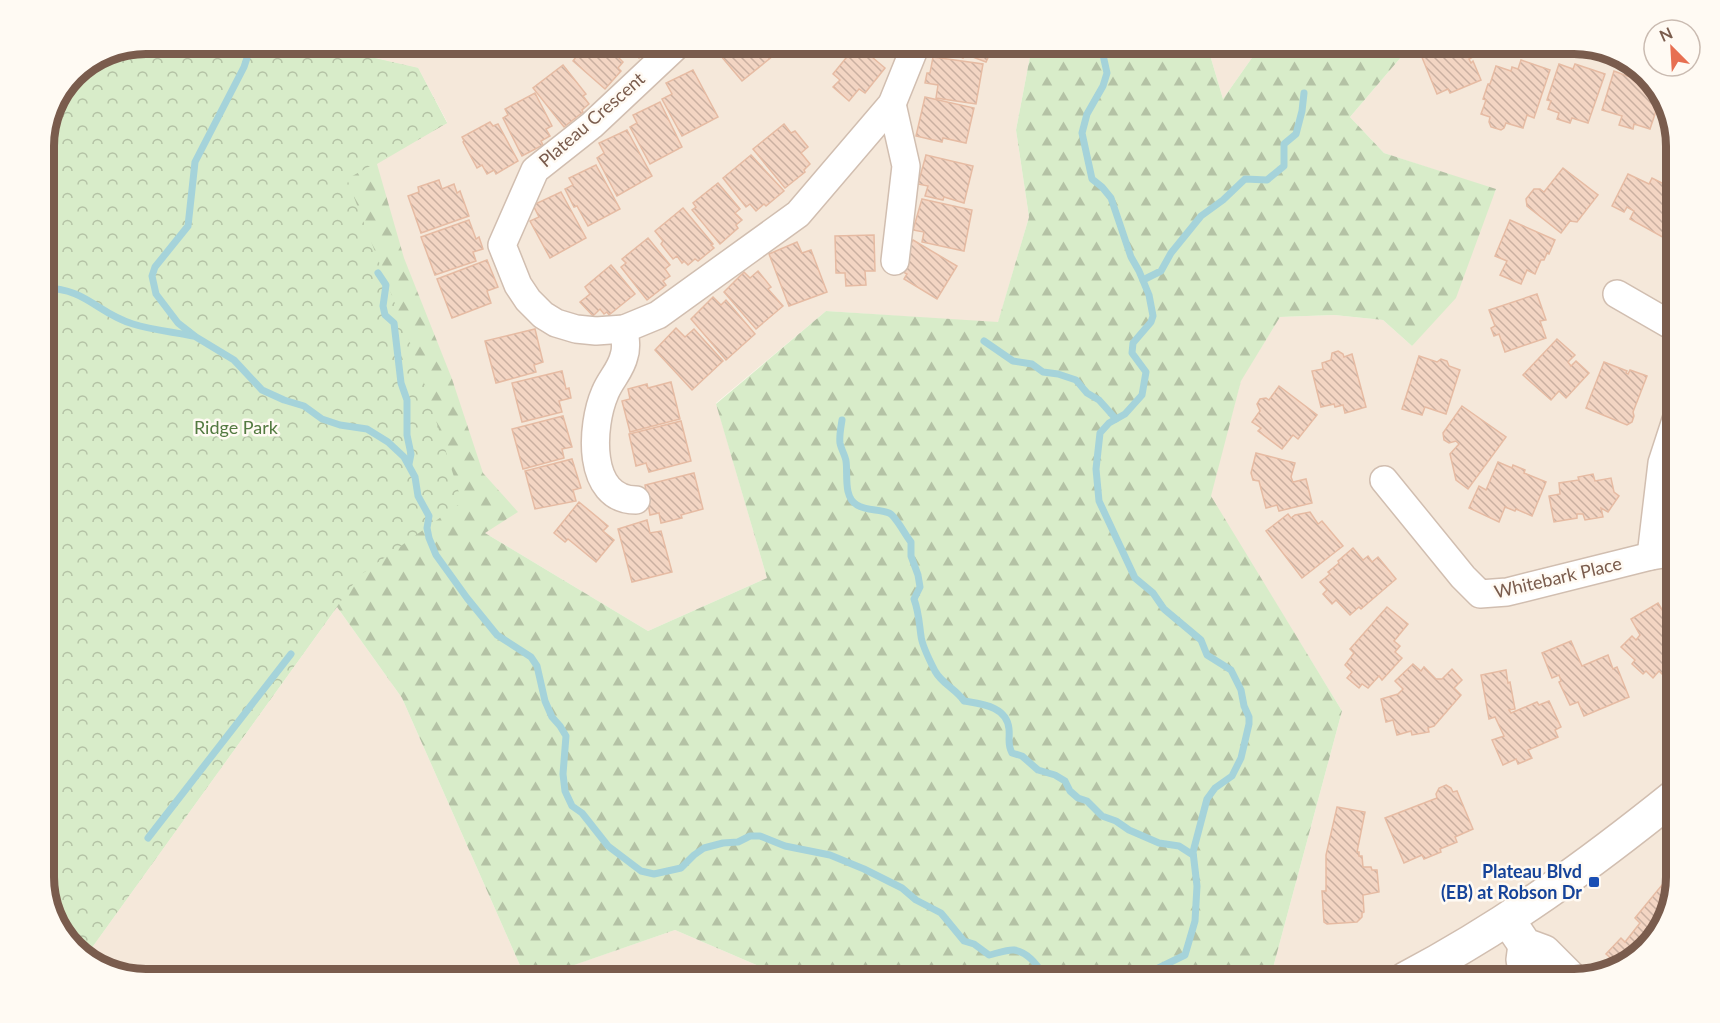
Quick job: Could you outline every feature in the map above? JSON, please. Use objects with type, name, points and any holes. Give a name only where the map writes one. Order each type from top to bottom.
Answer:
[{"type":"street","name":"Plateau Crescent","points":[[668,54],[592,125],[535,170],[502,246],[518,285],[528,300],[543,315],[556,323],[576,329],[596,331],[624,328],[658,315],[798,214],[892,104],[912,54]]},
{"type":"street","points":[[892,104],[906,166],[895,261]]},
{"type":"street","points":[[1617,294],[1666,322]]},
{"type":"street","points":[[624,328],[625,354],[604,394],[596,426],[595,450],[603,481],[609,489],[618,496],[636,500]]},
{"type":"street","points":[[1664,554],[1662,463],[1666,451]]},
{"type":"street","name":"Whitebark Place","points":[[1384,480],[1463,577],[1480,594],[1508,592],[1664,554]]},
{"type":"street","points":[[1431,969],[1517,932],[1616,844],[1666,803]]},
{"type":"street","points":[[1517,932],[1523,960],[1528,969]]},
{"type":"street","points":[[1517,932],[1544,952],[1560,969]]},
{"type":"shaded area","points":[[357,54],[1030,54],[1016,130],[1029,217],[998,323],[826,311],[716,403],[767,578],[648,631],[485,533],[346,179],[447,122],[418,68]]},
{"type":"shaded area","points":[[1210,54],[1255,54],[1223,99]]},
{"type":"shaded area","points":[[1401,54],[1574,54],[1598,57],[1620,66],[1639,81],[1654,100],[1661,116],[1666,140],[1666,878],[1659,913],[1647,933],[1620,957],[1598,966],[1574,969],[1273,969],[1342,711],[1210,496],[1241,380],[1280,317],[1334,315],[1383,320],[1412,346],[1496,190],[1384,153],[1350,117],[1402,56]]},
{"type":"shaded area","points":[[337,607],[402,698],[522,969],[146,969],[110,962],[90,950]]},
{"type":"shaded area","points":[[675,930],[766,969],[562,969]]},
{"type":"green space","points":[[146,54],[357,54],[418,68],[447,123],[377,164],[404,258],[452,379],[483,473],[518,512],[485,533],[648,631],[767,578],[716,404],[826,311],[998,322],[1029,217],[1016,130],[1030,54],[1210,54],[1223,99],[1255,54],[1401,54],[1402,56],[1350,117],[1384,153],[1496,189],[1456,298],[1412,346],[1383,320],[1334,315],[1280,317],[1241,381],[1211,496],[1342,711],[1273,969],[766,969],[675,930],[563,969],[522,969],[402,698],[337,607],[90,950],[69,928],[59,907],[54,883],[54,140],[63,105],[85,77],[100,66],[116,59]]},
{"type":"green space","name":"Ridge Park","points":[[146,54],[357,54],[418,68],[447,123],[347,179],[416,358],[462,502],[359,576],[90,950],[69,928],[63,918],[54,883],[54,140],[63,105],[85,77],[100,66],[116,59]]},
{"type":"building","points":[[572,54],[619,54],[617,56],[623,62],[618,68],[621,71],[605,89],[573,61],[576,57]]},
{"type":"building","points":[[719,54],[771,54],[773,56],[742,81]]},
{"type":"building","points":[[849,54],[868,54],[885,68],[865,93],[859,89],[849,101],[833,87],[840,80],[833,74]]},
{"type":"building","points":[[965,54],[990,54],[986,62]]},
{"type":"building","points":[[1479,54],[1469,59],[1471,63],[1473,61],[1481,80],[1450,93],[1448,89],[1437,94],[1421,55]]},
{"type":"building","points":[[933,57],[983,64],[976,104],[936,98],[938,85],[925,83],[927,73],[930,73]]},
{"type":"building","points":[[1521,60],[1550,70],[1534,118],[1527,115],[1523,128],[1506,123],[1501,130],[1491,127],[1490,117],[1481,114],[1486,100],[1483,99],[1496,66],[1511,71],[1512,67],[1518,69]]},
{"type":"building","points":[[1559,64],[1573,69],[1575,64],[1605,74],[1588,123],[1572,118],[1570,123],[1557,119],[1559,113],[1548,109],[1551,101],[1547,100]]},
{"type":"building","points":[[563,65],[586,94],[583,96],[589,104],[582,110],[583,112],[564,127],[533,88]]},
{"type":"building","points":[[693,70],[718,117],[682,136],[662,99],[672,94],[666,83]]},
{"type":"building","points":[[1614,71],[1630,77],[1631,74],[1654,100],[1657,107],[1650,129],[1634,124],[1633,129],[1619,125],[1622,116],[1602,110]]},
{"type":"building","points":[[535,93],[552,126],[546,129],[550,136],[541,141],[543,145],[522,156],[503,118],[508,115],[505,109]]},
{"type":"building","points":[[925,97],[974,108],[966,143],[943,138],[942,142],[916,136]]},
{"type":"building","points":[[660,102],[682,147],[650,164],[630,127],[637,123],[633,115]]},
{"type":"building","points":[[490,122],[493,126],[498,124],[518,161],[496,174],[494,170],[487,174],[482,165],[477,168],[462,137]]},
{"type":"building","points":[[784,124],[791,133],[795,131],[808,147],[801,153],[810,164],[804,170],[805,172],[785,188],[753,149]]},
{"type":"building","points":[[627,130],[652,176],[617,196],[597,158],[604,153],[599,143]]},
{"type":"building","points":[[751,155],[784,191],[756,211],[750,204],[746,207],[723,178]]},
{"type":"building","points":[[926,155],[973,166],[964,203],[944,197],[943,200],[925,196],[928,186],[918,184]]},
{"type":"building","points":[[596,165],[620,209],[588,226],[577,206],[574,207],[565,189],[573,185],[569,178]]},
{"type":"building","points":[[1563,168],[1598,195],[1577,222],[1570,221],[1561,233],[1527,206],[1526,199],[1534,189],[1544,192]]},
{"type":"building","points":[[1628,174],[1649,184],[1652,178],[1666,185],[1666,239],[1630,219],[1634,211],[1627,207],[1624,212],[1612,206]]},
{"type":"building","points":[[439,180],[442,189],[454,184],[457,193],[460,191],[469,216],[421,233],[408,196],[419,192],[418,187]]},
{"type":"building","points":[[718,183],[740,209],[735,213],[742,220],[736,225],[738,228],[720,244],[692,210],[696,207],[693,203]]},
{"type":"building","points":[[561,192],[586,238],[550,258],[530,221],[539,217],[533,205]]},
{"type":"building","points":[[922,199],[972,210],[964,251],[922,242],[924,232],[913,230]]},
{"type":"building","points":[[683,208],[714,248],[698,261],[695,259],[688,265],[684,261],[682,263],[677,256],[673,259],[661,244],[663,241],[655,231]]},
{"type":"building","points":[[469,220],[476,239],[479,237],[483,249],[473,252],[476,261],[435,275],[421,237]]},
{"type":"building","points":[[1510,220],[1555,240],[1549,254],[1547,253],[1544,260],[1541,260],[1535,274],[1527,270],[1521,284],[1500,275],[1507,261],[1495,256]]},
{"type":"building","points":[[874,235],[875,271],[865,271],[866,285],[846,286],[845,273],[836,273],[835,236]]},
{"type":"building","points":[[648,238],[670,265],[665,269],[670,276],[663,281],[666,285],[647,300],[621,267],[626,263],[622,259]]},
{"type":"building","points":[[913,240],[957,266],[937,299],[904,279],[907,274],[896,268]]},
{"type":"building","points":[[797,242],[802,253],[811,250],[827,292],[789,306],[769,254]]},
{"type":"building","points":[[487,260],[498,287],[487,291],[491,303],[452,318],[437,279]]},
{"type":"building","points":[[611,265],[635,294],[609,315],[607,312],[604,314],[600,309],[593,316],[580,302],[590,294],[585,287]]},
{"type":"building","points":[[758,271],[771,287],[768,289],[783,306],[756,329],[724,292],[744,272],[750,278]]},
{"type":"building","points":[[1537,294],[1546,320],[1540,321],[1546,338],[1505,352],[1499,334],[1494,336],[1491,328],[1495,326],[1489,310]]},
{"type":"building","points":[[713,297],[721,305],[726,300],[755,334],[726,360],[691,319]]},
{"type":"building","points":[[676,328],[685,337],[694,329],[723,361],[692,390],[655,350]]},
{"type":"building","points":[[535,329],[543,362],[534,365],[536,372],[496,383],[485,341]]},
{"type":"building","points":[[1557,339],[1575,355],[1568,362],[1571,366],[1576,361],[1589,373],[1566,398],[1559,391],[1551,400],[1523,375]]},
{"type":"building","points":[[1338,351],[1344,357],[1352,354],[1366,407],[1345,413],[1343,405],[1335,407],[1334,404],[1321,407],[1312,371],[1323,369],[1322,363],[1331,360],[1332,353]]},
{"type":"building","points":[[1419,356],[1437,362],[1441,359],[1447,361],[1449,366],[1460,370],[1446,414],[1425,407],[1422,415],[1402,409]]},
{"type":"building","points":[[1604,362],[1627,371],[1628,374],[1630,370],[1647,376],[1633,412],[1632,422],[1627,425],[1586,408]]},
{"type":"building","points":[[562,371],[566,389],[569,388],[571,398],[559,401],[562,412],[522,422],[512,383]]},
{"type":"building","points":[[671,382],[680,419],[630,432],[622,401],[630,399],[628,389],[647,384],[648,388]]},
{"type":"building","points":[[1279,386],[1317,415],[1298,439],[1293,435],[1282,449],[1258,431],[1261,428],[1252,422],[1260,411],[1257,404],[1260,399],[1269,400]]},
{"type":"building","points":[[1462,406],[1506,437],[1468,489],[1456,480],[1450,454],[1459,444],[1456,441],[1449,443],[1444,440],[1443,433]]},
{"type":"building","points":[[563,416],[572,447],[562,449],[564,458],[523,469],[512,429]]},
{"type":"building","points":[[681,421],[691,461],[649,472],[646,463],[636,466],[629,434]]},
{"type":"building","points":[[1256,453],[1295,463],[1291,477],[1293,482],[1306,479],[1312,503],[1279,511],[1277,505],[1266,508],[1259,481],[1253,480],[1251,473]]},
{"type":"building","points":[[572,459],[581,488],[573,490],[576,501],[535,509],[525,471]]},
{"type":"building","points":[[1498,462],[1525,470],[1524,473],[1546,482],[1532,516],[1505,507],[1499,522],[1469,508],[1479,486],[1486,490]]},
{"type":"building","points":[[694,473],[703,509],[681,515],[682,518],[661,523],[659,513],[650,515],[645,485]]},
{"type":"building","points":[[1593,474],[1595,481],[1611,478],[1614,492],[1619,496],[1608,512],[1601,508],[1603,517],[1585,520],[1583,514],[1577,514],[1577,518],[1554,522],[1549,496],[1560,494],[1559,483],[1579,480],[1578,477]]},
{"type":"building","points":[[579,502],[608,526],[603,531],[614,540],[596,562],[568,539],[565,542],[554,533]]},
{"type":"building","points":[[1310,512],[1318,524],[1322,521],[1343,546],[1302,578],[1266,531],[1288,514],[1291,518]]},
{"type":"building","points":[[647,520],[650,533],[661,531],[672,572],[632,582],[618,529]]},
{"type":"building","points":[[1353,548],[1363,560],[1368,556],[1372,562],[1378,557],[1396,579],[1361,609],[1359,607],[1350,615],[1336,600],[1332,604],[1323,594],[1327,590],[1320,582]]},
{"type":"building","points":[[1658,603],[1666,616],[1666,678],[1659,671],[1653,678],[1646,671],[1643,674],[1632,664],[1635,660],[1621,647],[1632,636],[1636,640],[1640,635],[1631,619]]},
{"type":"building","points":[[1387,607],[1408,624],[1394,641],[1400,646],[1395,652],[1402,658],[1382,680],[1379,676],[1368,688],[1362,684],[1359,688],[1347,678],[1352,672],[1345,665],[1354,653],[1350,649]]},
{"type":"building","points":[[1571,641],[1582,666],[1608,655],[1613,669],[1617,667],[1629,697],[1584,716],[1578,702],[1570,705],[1559,682],[1561,681],[1559,675],[1552,678],[1542,653]]},
{"type":"building","points":[[1413,664],[1421,671],[1424,667],[1436,679],[1442,679],[1452,669],[1462,680],[1454,688],[1461,695],[1434,726],[1428,728],[1429,732],[1412,735],[1411,731],[1397,735],[1393,720],[1386,722],[1381,699],[1398,694],[1403,689],[1395,681]]},
{"type":"building","points":[[1506,670],[1515,709],[1509,710],[1511,713],[1537,702],[1539,705],[1549,701],[1561,727],[1555,730],[1558,737],[1528,750],[1532,758],[1518,764],[1516,759],[1503,765],[1492,740],[1504,736],[1495,717],[1489,719],[1481,675]]},
{"type":"building","points":[[1446,785],[1453,792],[1457,791],[1473,829],[1455,837],[1457,842],[1440,849],[1441,852],[1424,859],[1422,855],[1404,863],[1385,818],[1437,798],[1439,788]]},
{"type":"building","points":[[1337,807],[1365,812],[1357,852],[1359,856],[1362,856],[1363,867],[1377,870],[1379,892],[1363,895],[1364,912],[1357,922],[1327,924],[1324,922],[1322,891],[1326,891],[1326,855]]},
{"type":"building","points":[[1662,885],[1665,888],[1659,913],[1647,933],[1630,950],[1613,960],[1606,954],[1621,938],[1625,942],[1640,923],[1635,918]]},
{"type":"waterway","points":[[248,54],[244,67],[195,162],[188,226],[155,267],[152,276],[156,294],[178,323],[234,360],[262,390],[304,406],[322,419],[340,425],[367,429],[388,442],[404,457],[415,477],[418,496],[429,516],[427,528],[436,555],[497,635],[531,657],[537,666],[545,701],[552,717],[566,736],[563,774],[565,791],[572,806],[582,813],[608,846],[641,871],[654,874],[681,868],[704,848],[738,842],[750,836],[760,836],[785,846],[830,855],[902,888],[916,900],[941,913],[964,941],[974,944],[989,955],[1014,950],[1025,954],[1039,969]]},
{"type":"waterway","points":[[1103,54],[1107,73],[1103,86],[1087,114],[1082,133],[1092,179],[1111,198],[1131,257],[1149,295],[1153,316],[1151,322],[1133,343],[1132,353],[1146,372],[1142,395],[1125,414],[1109,423],[1100,433],[1096,469],[1099,501],[1135,578],[1153,593],[1164,609],[1201,640],[1207,655],[1231,670],[1241,690],[1249,717],[1241,758],[1232,776],[1215,788],[1207,799],[1193,852],[1197,886],[1195,921],[1185,955],[1156,969]]},
{"type":"waterway","points":[[1143,280],[1161,271],[1171,253],[1201,216],[1223,200],[1245,179],[1267,180],[1284,166],[1284,144],[1296,134],[1304,93]]},
{"type":"waterway","points":[[378,273],[386,285],[383,306],[385,315],[394,323],[401,383],[407,400],[407,435],[411,454],[409,464]]},
{"type":"waterway","points":[[54,289],[71,292],[121,320],[193,336]]},
{"type":"waterway","points":[[984,341],[1013,361],[1032,364],[1043,372],[1076,380],[1116,419]]},
{"type":"waterway","points":[[842,420],[840,443],[846,461],[850,497],[861,507],[892,515],[911,542],[911,556],[920,587],[914,599],[922,640],[926,654],[938,676],[964,701],[978,703],[1004,715],[1009,729],[1009,744],[1012,753],[1022,756],[1038,770],[1065,781],[1070,791],[1078,798],[1087,801],[1102,816],[1159,843],[1179,846],[1193,855]]},
{"type":"waterway","points":[[148,838],[291,654]]},
{"type":"place","name":"Plateau Blvd (EB) at Robson Dr","points":[[1594,882]]}]
